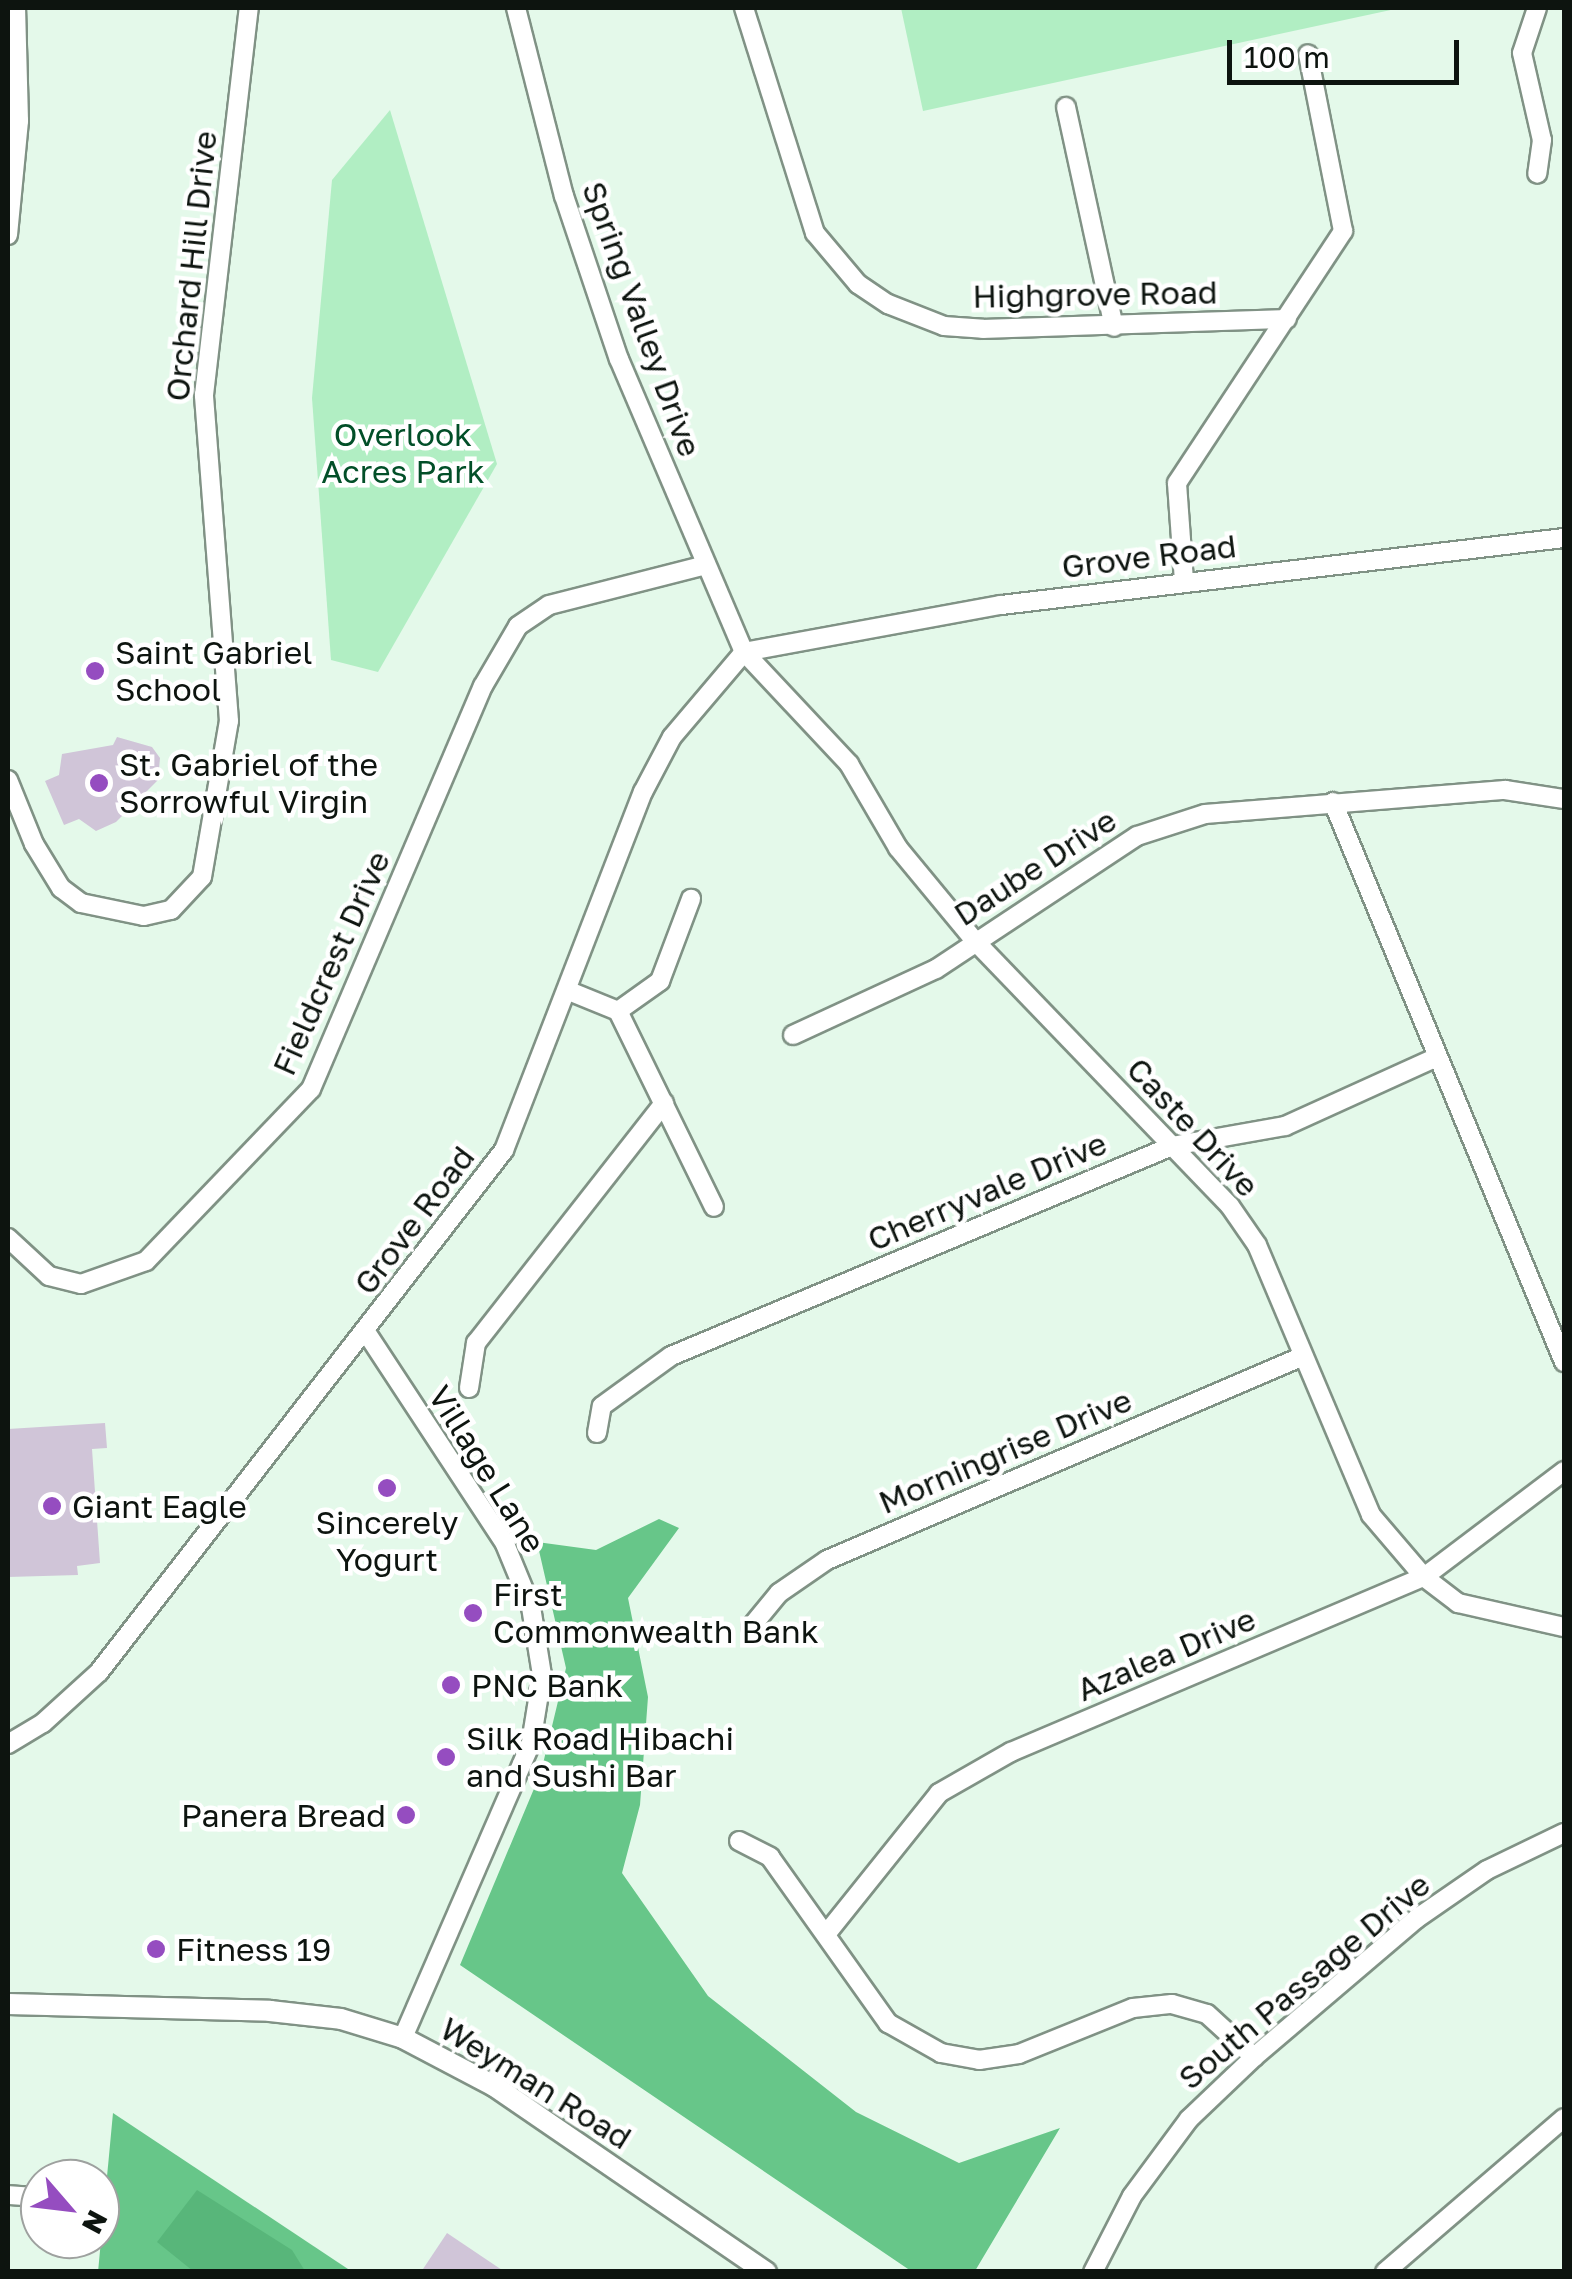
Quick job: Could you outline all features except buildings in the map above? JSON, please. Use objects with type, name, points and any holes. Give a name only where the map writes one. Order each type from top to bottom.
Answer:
[{"type":"street","points":[[8,235],[19,121],[16,8]]},
{"type":"street","name":"Orchard Hill Drive","points":[[8,780],[61,888],[80,902],[144,916],[171,910],[202,877],[229,721],[204,395],[249,8]]},
{"type":"street","name":"Spring Valley Drive","points":[[516,8],[564,196],[702,566],[741,647]]},
{"type":"street","name":"Highgrove Road","points":[[744,8],[799,202],[833,261],[858,284],[944,326],[1114,327],[1287,320]]},
{"type":"street","points":[[1536,8],[1522,53],[1542,140],[1538,174]]},
{"type":"street","points":[[1184,581],[1178,484],[1344,231],[1308,54]]},
{"type":"street","points":[[1066,107],[1114,327]]},
{"type":"street","name":"Grove Road","points":[[8,1744],[43,1724],[99,1672],[504,1150],[643,792],[672,737],[741,647],[1184,581],[1564,538]]},
{"type":"street","name":"Fieldcrest Drive","points":[[8,1238],[50,1276],[80,1284],[146,1260],[311,1089],[483,686],[518,626],[550,606],[702,566]]},
{"type":"street","name":"Caste Drive","points":[[741,647],[849,764],[898,848],[974,940],[1172,1146],[1257,1245],[1372,1516],[1424,1577],[1458,1602],[1564,1627]]},
{"type":"street","name":"Daube Drive","points":[[793,1035],[903,986],[1137,836],[1204,814],[1333,802],[1446,798],[1505,790],[1564,799]]},
{"type":"street","points":[[1333,802],[1435,1058],[1564,1362]]},
{"type":"street","points":[[618,1011],[660,980],[692,900]]},
{"type":"street","points":[[568,991],[618,1011],[714,1207]]},
{"type":"street","name":"Cherryvale Drive","points":[[598,1433],[602,1406],[671,1356],[1172,1146],[1286,1126],[1435,1058]]},
{"type":"street","points":[[469,1388],[476,1344],[664,1103]]},
{"type":"street","name":"Village Lane","points":[[366,1332],[505,1544],[532,1607],[542,1675],[532,1743],[403,2038]]},
{"type":"street","name":"Morningrise Drive","points":[[751,1628],[780,1593],[827,1560],[1301,1356]]},
{"type":"street","name":"Azalea Drive","points":[[827,1933],[940,1792],[1011,1752],[1424,1577],[1564,1471]]},
{"type":"street","name":"South Passage Drive","points":[[1093,2272],[1132,2196],[1188,2119],[1254,2057],[1416,1919],[1487,1870],[1564,1833]]},
{"type":"street","points":[[740,1842],[770,1857],[888,2023],[941,2053],[978,2060],[1019,2054],[1133,2008],[1172,2004],[1207,2014],[1254,2057]]},
{"type":"street","name":"Weyman Road","points":[[8,2004],[270,2011],[403,2038],[494,2086],[766,2272]]},
{"type":"street","points":[[1385,2272],[1564,2118]]},
{"type":"green space","points":[[901,8],[1400,8],[923,111]]},
{"type":"green space","name":"Overlook Acres Park","points":[[390,110],[497,464],[378,672],[331,660],[312,398],[332,180]]},
{"type":"shaded area","points":[[659,1519],[679,1528],[628,1598],[648,1697],[640,1805],[622,1873],[708,1996],[856,2112],[959,2163],[1060,2128],[975,2271],[911,2271],[460,1965],[541,1772],[566,1668],[537,1542],[596,1550]]},
{"type":"shaded area","points":[[113,2113],[351,2271],[98,2272],[99,2259],[120,2259],[120,2159],[109,2159]]},
{"type":"shaded area","points":[[197,2190],[292,2250],[305,2271],[193,2271],[157,2242]]},
{"type":"place","name":"Saint Gabriel School","points":[[95,671]]},
{"type":"place","name":"St. Gabriel of the Sorrowful Virgin","points":[[99,783]]},
{"type":"place","name":"Sincerely Yogurt","points":[[387,1488]]},
{"type":"place","name":"Giant Eagle","points":[[52,1506]]},
{"type":"place","name":"First Commonwealth Bank","points":[[473,1613]]},
{"type":"place","name":"PNC Bank","points":[[451,1685]]},
{"type":"place","name":"Silk Road Hibachi and Sushi Bar","points":[[446,1757]]},
{"type":"place","name":"Panera Bread","points":[[406,1815]]},
{"type":"place","name":"Fitness 19","points":[[156,1949]]}]
